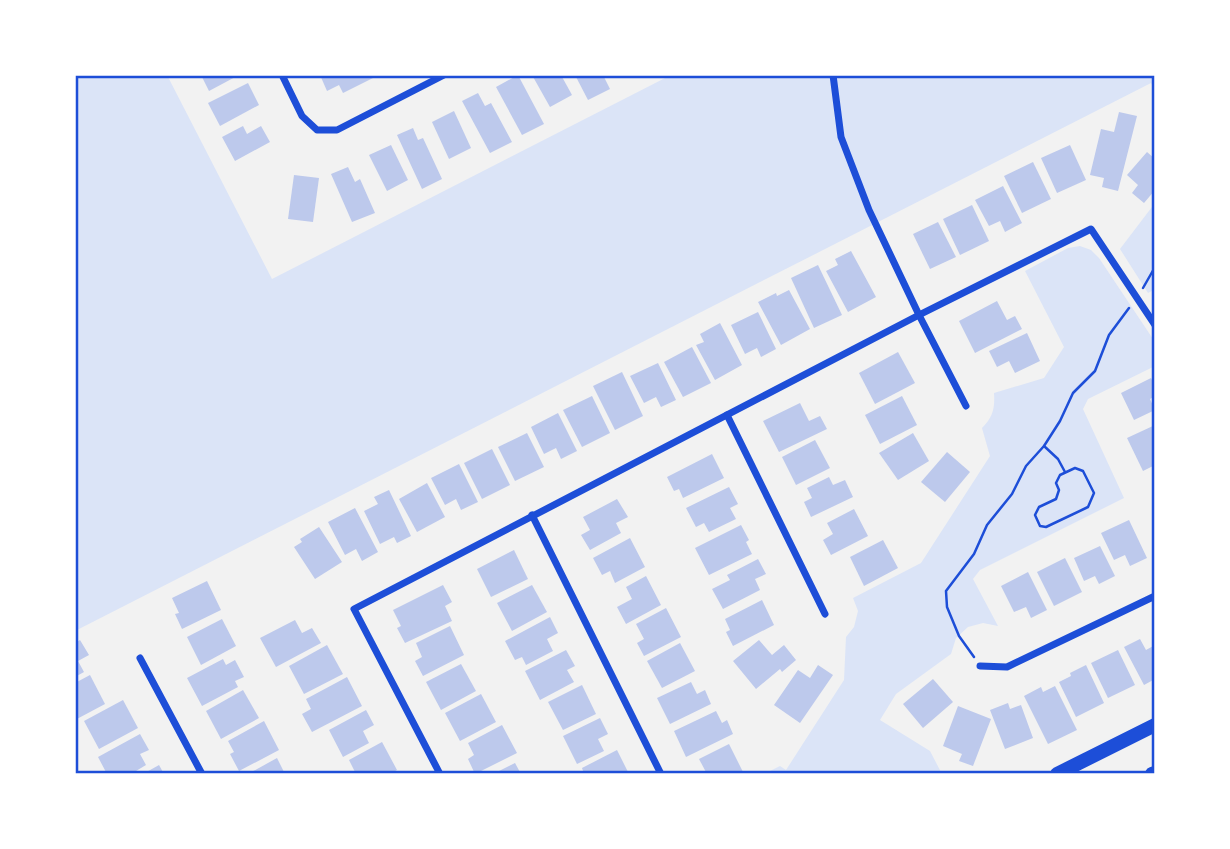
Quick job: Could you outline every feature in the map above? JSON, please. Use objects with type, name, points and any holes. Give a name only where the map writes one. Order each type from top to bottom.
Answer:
[{"type":"main road","points":[[1057,774],[1155,725]]},
{"type":"street","points":[[282,75],[302,116],[317,130],[337,130],[443,75]]},
{"type":"street","points":[[833,75],[841,137],[869,210],[966,406]]},
{"type":"street","points":[[440,774],[354,609],[919,315],[1091,229],[1155,325]]},
{"type":"street","points":[[727,415],[825,614]]},
{"type":"street","points":[[532,515],[661,774]]},
{"type":"street","points":[[980,666],[1007,667],[1155,596]]},
{"type":"street","points":[[140,658],[202,774]]},
{"type":"path","points":[[980,666],[959,636],[947,607],[946,591],[974,554],[987,525],[1012,494],[1026,466],[1044,446],[1073,393],[1095,371],[1109,335],[1138,298],[1155,267]]},
{"type":"path","points":[[1044,446],[1058,459],[1065,472]]},
{"type":"path","points":[[1075,468],[1083,471],[1094,494],[1087,507],[1046,527],[1040,526],[1035,515],[1039,507],[1056,499],[1059,490],[1056,483],[1065,472],[1075,468]]},
{"type":"shaded area","points":[[75,75],[167,75],[272,279],[671,75],[1155,75],[1155,90],[1151,83],[75,631]]},
{"type":"shaded area","points":[[1155,203],[1155,289],[1148,293],[1120,249]]},
{"type":"shaded area","points":[[1080,246],[1091,250],[1099,258],[1155,342],[1155,366],[1088,399],[1083,409],[1124,498],[980,570],[973,579],[998,626],[983,623],[968,627],[956,638],[951,654],[896,694],[880,720],[930,751],[942,774],[764,774],[780,766],[786,770],[844,680],[846,637],[854,627],[858,611],[853,598],[921,563],[990,456],[982,428],[992,412],[994,393],[1044,378],[1064,347],[1025,271],[1068,248]]},
{"type":"building","points":[[201,75],[239,75],[209,91]]},
{"type":"building","points":[[320,75],[379,75],[343,93],[339,85],[327,91]]},
{"type":"building","points":[[518,75],[544,124],[522,135],[496,87]]},
{"type":"building","points":[[532,75],[561,75],[572,95],[550,107]]},
{"type":"building","points":[[575,75],[603,75],[610,89],[588,100]]},
{"type":"building","points":[[248,83],[259,105],[220,126],[208,103]]},
{"type":"building","points":[[478,93],[485,106],[491,103],[512,142],[490,153],[462,101]]},
{"type":"building","points":[[454,111],[471,148],[449,159],[432,122]]},
{"type":"building","points":[[1119,112],[1137,116],[1118,191],[1102,187],[1104,178],[1090,175],[1101,129],[1114,132]]},
{"type":"building","points":[[243,126],[247,134],[261,126],[270,142],[235,161],[222,137]]},
{"type":"building","points":[[413,128],[418,140],[423,138],[442,179],[422,189],[397,135]]},
{"type":"building","points":[[391,145],[408,180],[387,191],[369,155]]},
{"type":"building","points":[[1070,145],[1086,180],[1057,193],[1041,158]]},
{"type":"building","points":[[1147,152],[1155,159],[1155,190],[1144,203],[1132,193],[1138,185],[1127,175]]},
{"type":"building","points":[[1033,162],[1051,199],[1022,213],[1004,176]]},
{"type":"building","points":[[348,167],[355,182],[360,179],[375,213],[352,222],[331,174]]},
{"type":"building","points":[[294,175],[319,178],[313,222],[288,219]]},
{"type":"building","points":[[1003,186],[1022,223],[1005,232],[1000,221],[989,226],[975,200]]},
{"type":"building","points":[[972,205],[989,241],[960,255],[943,219]]},
{"type":"building","points":[[938,222],[956,257],[930,269],[913,234]]},
{"type":"building","points":[[851,251],[876,297],[848,312],[826,271],[838,265],[835,259]]},
{"type":"building","points":[[818,265],[842,315],[814,328],[791,278]]},
{"type":"building","points":[[789,290],[810,329],[781,345],[758,302]]},
{"type":"building","points":[[997,301],[1007,320],[1015,316],[1022,329],[975,353],[959,321]]},
{"type":"building","points":[[758,312],[776,349],[761,357],[757,348],[745,354],[731,325]]},
{"type":"building","points":[[720,323],[742,365],[715,380],[696,345],[704,342],[700,334]]},
{"type":"building","points":[[1027,333],[1040,361],[1015,373],[1009,361],[997,367],[989,351]]},
{"type":"building","points":[[692,347],[711,383],[683,397],[664,362]]},
{"type":"building","points":[[898,352],[915,383],[875,404],[859,373]]},
{"type":"building","points":[[658,363],[676,400],[661,407],[656,397],[644,403],[630,376]]},
{"type":"building","points":[[622,372],[643,416],[615,430],[593,386]]},
{"type":"building","points":[[1151,378],[1155,386],[1155,396],[1150,399],[1155,410],[1134,420],[1121,393]]},
{"type":"building","points":[[592,396],[610,433],[582,447],[563,410]]},
{"type":"building","points":[[902,396],[917,425],[880,444],[865,415]]},
{"type":"building","points":[[800,403],[809,421],[820,416],[827,429],[779,452],[763,421]]},
{"type":"building","points":[[558,413],[577,451],[561,459],[556,448],[544,454],[531,427]]},
{"type":"building","points":[[1155,425],[1155,465],[1143,471],[1127,438]]},
{"type":"building","points":[[527,433],[544,467],[515,481],[498,447]]},
{"type":"building","points":[[913,433],[929,461],[898,480],[879,453]]},
{"type":"building","points":[[815,440],[830,468],[796,485],[782,457]]},
{"type":"building","points":[[492,449],[510,485],[482,499],[464,463]]},
{"type":"building","points":[[947,452],[970,472],[945,502],[921,482]]},
{"type":"building","points":[[712,454],[724,478],[683,498],[679,489],[674,491],[667,477]]},
{"type":"building","points":[[459,464],[478,502],[461,510],[456,499],[445,505],[431,478]]},
{"type":"building","points":[[829,477],[833,485],[845,480],[853,497],[811,517],[804,502],[812,498],[807,488]]},
{"type":"building","points":[[427,483],[445,517],[417,532],[399,499]]},
{"type":"building","points":[[729,487],[738,504],[730,508],[736,519],[709,532],[704,523],[696,527],[686,508]]},
{"type":"building","points":[[389,490],[411,536],[397,543],[394,537],[380,544],[364,511],[378,504],[374,497]]},
{"type":"building","points":[[617,499],[628,517],[616,523],[621,533],[590,550],[581,535],[590,530],[583,517]]},
{"type":"building","points":[[355,508],[378,552],[362,561],[356,549],[345,555],[328,522]]},
{"type":"building","points":[[854,509],[868,536],[831,555],[823,540],[833,534],[827,523]]},
{"type":"building","points":[[1129,520],[1147,558],[1130,566],[1125,555],[1114,560],[1101,533]]},
{"type":"building","points":[[741,525],[749,540],[746,542],[752,554],[709,575],[695,548]]},
{"type":"building","points":[[319,527],[342,562],[315,579],[294,547],[302,542],[300,539]]},
{"type":"building","points":[[630,538],[645,567],[615,583],[610,571],[602,575],[593,558]]},
{"type":"building","points":[[883,540],[898,568],[864,586],[850,557]]},
{"type":"building","points":[[1100,546],[1115,576],[1099,584],[1095,576],[1084,581],[1074,558]]},
{"type":"building","points":[[514,550],[528,579],[491,597],[477,569]]},
{"type":"building","points":[[1065,558],[1082,592],[1054,606],[1037,572]]},
{"type":"building","points":[[758,559],[766,574],[755,579],[760,590],[723,609],[712,589],[730,580],[727,575]]},
{"type":"building","points":[[1028,572],[1047,610],[1031,618],[1026,607],[1014,612],[1001,586]]},
{"type":"building","points":[[646,576],[661,605],[626,624],[617,607],[632,599],[626,587]]},
{"type":"building","points":[[207,581],[221,610],[182,629],[172,598]]},
{"type":"building","points":[[443,585],[452,602],[445,606],[452,621],[405,643],[397,628],[401,626],[393,610]]},
{"type":"building","points":[[532,585],[547,612],[512,631],[497,603]]},
{"type":"building","points":[[762,600],[774,625],[733,646],[726,632],[730,630],[725,619]]},
{"type":"building","points":[[666,608],[681,637],[644,656],[637,643],[644,639],[636,624]]},
{"type":"building","points":[[550,617],[558,633],[547,639],[553,651],[526,665],[522,657],[515,660],[505,641]]},
{"type":"building","points":[[222,619],[236,646],[201,665],[187,637]]},
{"type":"building","points":[[295,620],[302,633],[312,628],[321,643],[276,667],[260,638]]},
{"type":"building","points":[[450,626],[464,655],[423,676],[415,661],[422,657],[416,643]]},
{"type":"building","points":[[1140,639],[1146,650],[1155,645],[1155,679],[1144,685],[1124,647]]},
{"type":"building","points":[[80,640],[89,655],[78,661],[84,672],[75,677],[75,643]]},
{"type":"building","points":[[759,640],[772,655],[784,645],[796,660],[782,672],[780,669],[756,689],[733,661]]},
{"type":"building","points":[[680,643],[695,671],[662,688],[647,661]]},
{"type":"building","points":[[327,645],[343,674],[304,694],[289,666]]},
{"type":"building","points":[[566,650],[575,666],[567,670],[574,682],[540,700],[525,671]]},
{"type":"building","points":[[1118,650],[1135,685],[1108,698],[1091,663]]},
{"type":"building","points":[[223,659],[226,665],[235,660],[244,677],[235,681],[238,687],[202,706],[187,678]]},
{"type":"building","points":[[461,664],[476,691],[441,710],[426,682]]},
{"type":"building","points":[[818,665],[833,675],[800,723],[774,705],[798,670],[810,678]]},
{"type":"building","points":[[1086,665],[1104,703],[1076,717],[1059,682]]},
{"type":"building","points":[[90,675],[105,704],[75,720],[75,683]]},
{"type":"building","points":[[347,677],[362,706],[312,732],[302,714],[311,709],[306,699]]},
{"type":"building","points":[[933,679],[953,702],[923,728],[903,704]]},
{"type":"building","points":[[691,682],[697,694],[705,690],[711,704],[670,724],[657,698]]},
{"type":"building","points":[[582,685],[596,714],[563,730],[548,702]]},
{"type":"building","points":[[1055,686],[1077,730],[1048,744],[1024,696],[1041,687],[1043,692]]},
{"type":"building","points":[[243,690],[259,718],[221,739],[206,711]]},
{"type":"building","points":[[481,694],[496,722],[460,741],[445,713]]},
{"type":"building","points":[[123,700],[138,728],[99,749],[84,721]]},
{"type":"building","points":[[1008,703],[1010,709],[1021,705],[1033,738],[1005,749],[990,710]]},
{"type":"building","points":[[958,706],[991,719],[973,766],[959,761],[962,754],[943,746]]},
{"type":"building","points":[[366,710],[374,725],[363,731],[369,743],[343,757],[329,730]]},
{"type":"building","points":[[716,711],[722,723],[727,720],[733,734],[686,757],[674,731]]},
{"type":"building","points":[[600,718],[608,734],[598,739],[604,751],[577,764],[563,736]]},
{"type":"building","points":[[264,721],[279,750],[239,771],[230,754],[234,752],[228,741]]},
{"type":"building","points":[[502,725],[517,753],[475,774],[468,759],[474,755],[468,743]]},
{"type":"building","points":[[140,734],[149,750],[140,754],[146,765],[131,774],[107,774],[98,757]]},
{"type":"building","points":[[382,742],[397,770],[390,774],[356,774],[349,760]]},
{"type":"building","points":[[729,744],[744,774],[707,774],[699,759]]},
{"type":"building","points":[[617,750],[629,774],[584,774],[582,768]]},
{"type":"building","points":[[277,758],[285,774],[248,774]]},
{"type":"building","points":[[515,763],[521,774],[493,774]]},
{"type":"building","points":[[159,765],[164,774],[143,774]]}]
